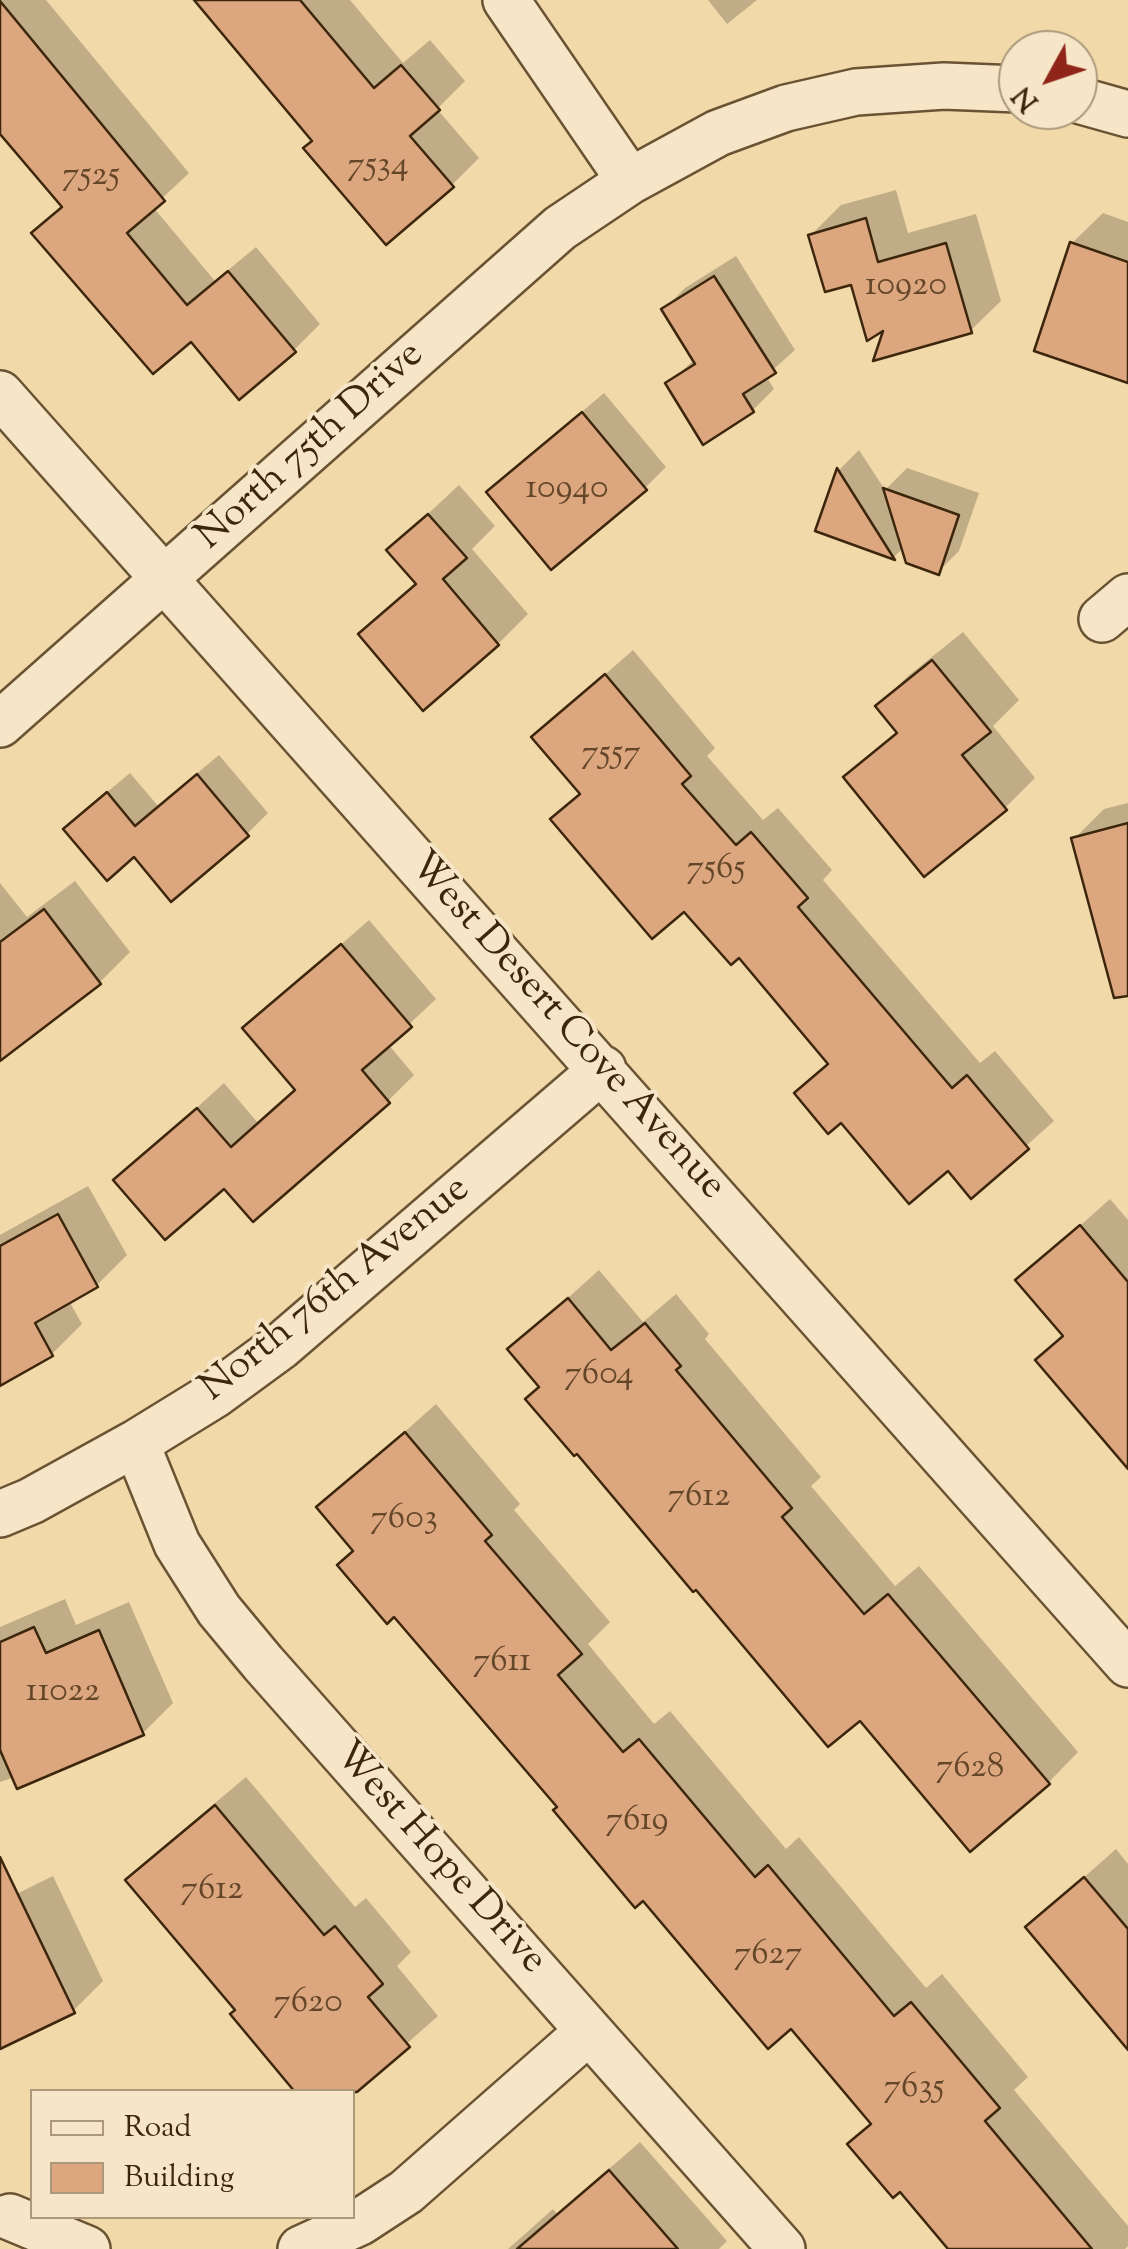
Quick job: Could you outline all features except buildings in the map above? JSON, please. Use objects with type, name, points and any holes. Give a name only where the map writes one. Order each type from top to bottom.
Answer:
[{"type":"street","points":[[506,0],[630,180]]},
{"type":"street","name":"North 75th Drive","points":[[0,724],[560,228],[630,180],[718,133],[786,108],[856,92],[944,86],[998,89]]},
{"type":"street","points":[[1098,106],[1128,114]]},
{"type":"street","name":"West Desert Cove Avenue","points":[[0,394],[1128,1664]]},
{"type":"street","name":"North 76th Avenue","points":[[0,1514],[136,1444],[214,1395],[280,1346],[603,1069]]},
{"type":"street","name":"West Hope Drive","points":[[136,1444],[177,1544],[219,1610],[782,2249]]},
{"type":"street","points":[[300,2249],[360,2222],[406,2192],[589,2031]]},
{"type":"street","points":[[10,2217],[87,2249]]}]
